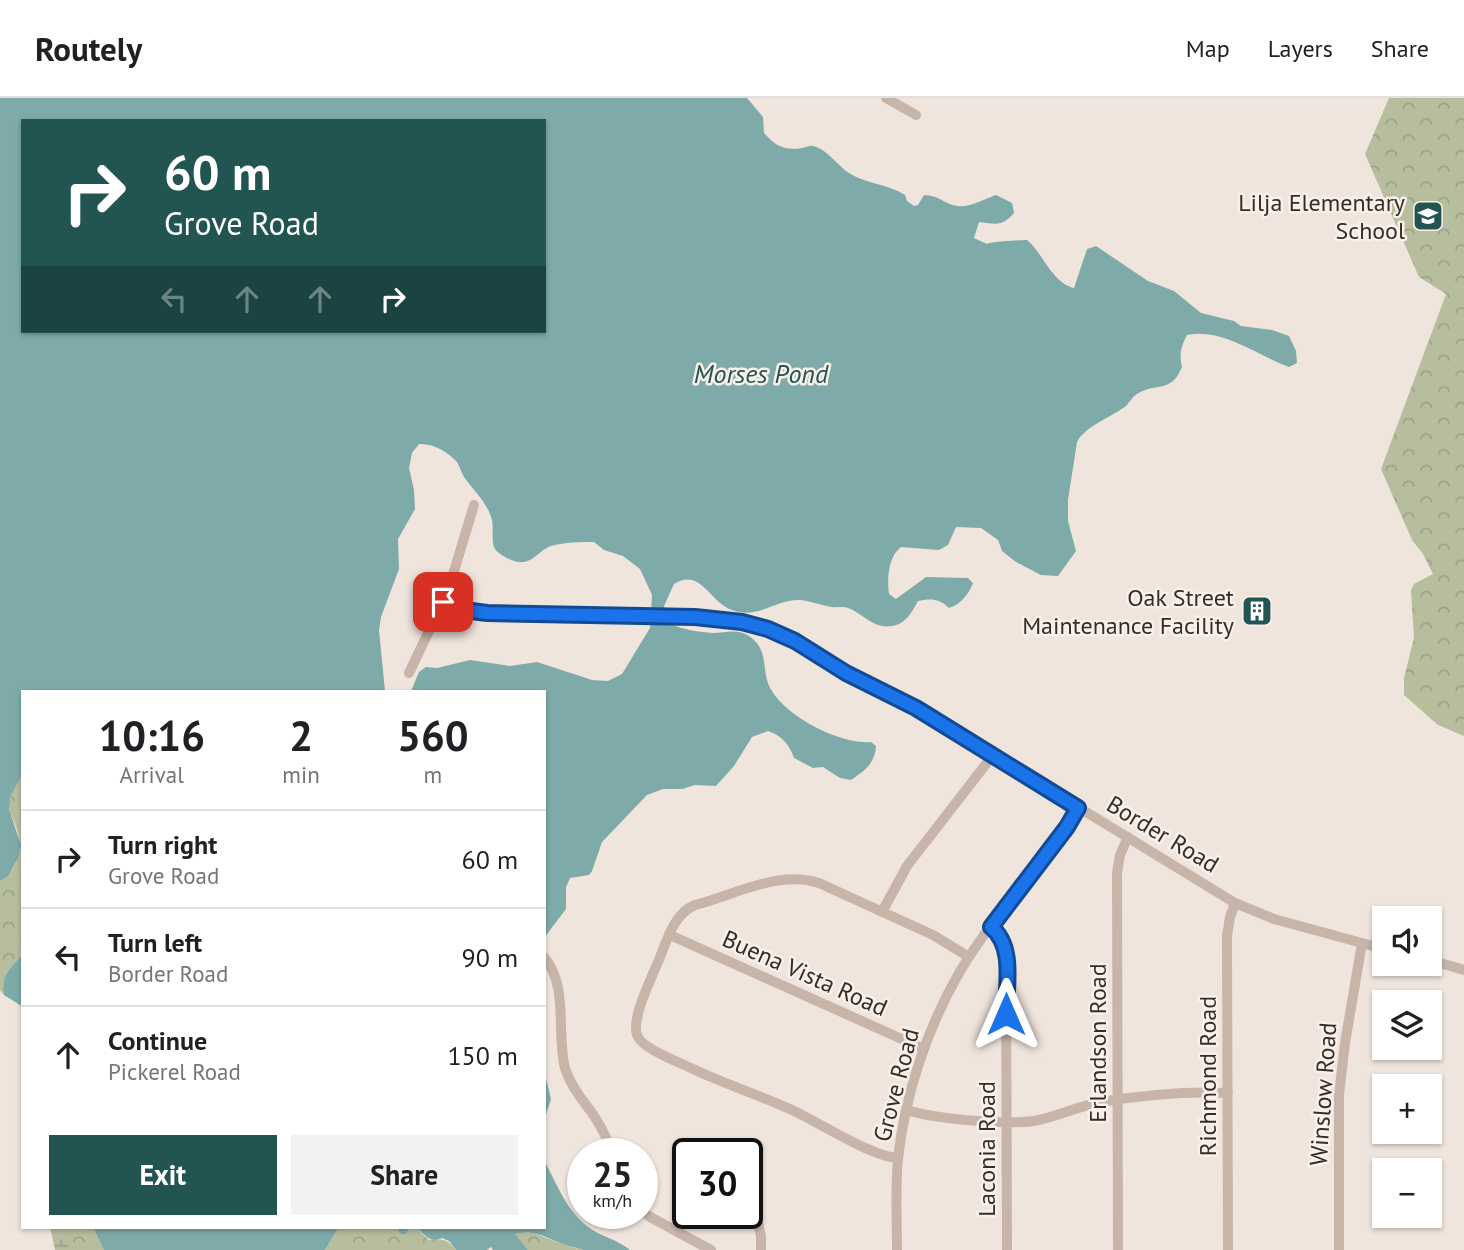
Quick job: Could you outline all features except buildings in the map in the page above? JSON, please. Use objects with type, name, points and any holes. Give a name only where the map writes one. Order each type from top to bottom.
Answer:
[{"type":"street","points":[[886,98],[916,115]]},
{"type":"street","points":[[409,673],[452,582],[474,505]]},
{"type":"street","name":"Border Road","points":[[443,602],[464,610],[487,613],[668,615],[715,618],[768,629],[795,641],[832,666],[908,704],[1236,903],[1274,919],[1372,945]]},
{"type":"street","points":[[882,912],[907,866],[993,755]]},
{"type":"street","name":"Grove Road","points":[[897,1250],[898,1158],[907,1110],[924,1049],[943,1005],[970,957],[1067,827],[1078,808]]},
{"type":"street","name":"Erlandson Road","points":[[1118,1250],[1117,873],[1120,855],[1128,837]]},
{"type":"street","points":[[898,1158],[878,1153],[778,1104],[648,1047],[635,1032],[637,1016],[682,912],[695,905],[786,879],[805,879],[819,883],[940,939],[970,957]]},
{"type":"street","name":"Richmond Road","points":[[1228,1250],[1227,936],[1230,917],[1236,903]]},
{"type":"street","name":"Laconia Road","points":[[991,927],[1001,938],[1006,951],[1007,1250]]},
{"type":"street","name":"Buena Vista Road","points":[[670,935],[924,1049]]},
{"type":"street","name":"Winslow Road","points":[[1339,1250],[1339,1095],[1362,943]]},
{"type":"street","points":[[546,960],[554,973],[558,990],[563,1057],[568,1077],[605,1138]]},
{"type":"street","points":[[1442,964],[1464,970]]},
{"type":"street","points":[[907,1110],[922,1114],[1006,1122],[1037,1121],[1078,1107],[1118,1100],[1180,1092],[1228,1093]]},
{"type":"street","points":[[658,1220],[711,1250]]},
{"type":"street","points":[[759,1229],[761,1250]]},
{"type":"green space","points":[[1389,98],[1464,98],[1464,736],[1438,725],[1404,695],[1404,678],[1414,638],[1411,590],[1414,584],[1433,574],[1412,540],[1381,469],[1446,294],[1419,277],[1365,154]]},
{"type":"green space","points":[[21,776],[21,956],[5,978],[4,995],[0,990],[0,881],[16,863],[20,848],[18,832],[9,810],[13,790]]},
{"type":"green space","points":[[50,1229],[94,1229],[104,1250],[55,1250]]},
{"type":"green space","points":[[70,1229],[94,1229],[104,1250],[76,1250]]},
{"type":"green space","points":[[338,1229],[417,1229],[429,1240],[444,1240],[456,1250],[325,1250]]},
{"type":"green space","points":[[527,1232],[584,1250],[528,1250],[514,1234]]},
{"type":"water","name":"Morses Pond","points":[[0,98],[747,98],[763,117],[764,133],[777,144],[790,149],[812,146],[818,148],[849,173],[898,191],[914,206],[918,205],[924,195],[934,196],[957,206],[996,195],[1012,203],[1014,213],[1006,221],[979,222],[974,238],[987,244],[1027,240],[1066,285],[1074,288],[1087,249],[1096,246],[1148,281],[1174,291],[1201,313],[1234,321],[1241,326],[1272,330],[1289,336],[1296,351],[1297,363],[1289,367],[1226,339],[1213,335],[1187,335],[1181,351],[1182,367],[1173,381],[1137,394],[1126,406],[1092,426],[1077,442],[1068,500],[1068,521],[1076,551],[1058,576],[1041,575],[1016,562],[1002,551],[998,540],[981,528],[956,527],[948,545],[939,550],[901,547],[897,551],[889,569],[889,594],[896,599],[926,577],[968,578],[973,583],[969,591],[960,602],[949,608],[935,600],[918,601],[905,620],[897,625],[879,625],[848,608],[800,600],[750,613],[741,612],[724,606],[705,588],[691,580],[674,584],[664,606],[666,622],[695,631],[736,632],[749,636],[762,652],[768,683],[784,706],[828,733],[858,742],[871,742],[876,746],[874,758],[851,780],[840,778],[823,767],[813,768],[794,758],[784,741],[773,733],[768,731],[752,737],[734,766],[716,786],[695,785],[682,789],[663,789],[647,795],[602,842],[589,875],[570,878],[566,887],[566,909],[546,935],[546,690],[411,690],[419,672],[426,667],[437,668],[470,660],[510,666],[537,662],[592,680],[608,681],[622,674],[650,628],[652,595],[640,569],[623,556],[604,550],[594,542],[551,546],[523,562],[502,555],[495,549],[489,511],[464,477],[457,462],[440,449],[424,444],[419,444],[412,453],[409,468],[415,509],[398,539],[399,569],[381,617],[379,630],[385,690],[21,690],[21,777],[10,797],[9,809],[21,845],[18,859],[8,876],[0,881]]},
{"type":"water","points":[[21,956],[21,1006],[4,995],[4,982]]},
{"type":"water","points":[[546,1079],[551,1099],[546,1115]]},
{"type":"water","points":[[546,1164],[567,1204],[567,1229],[591,1229],[630,1250],[584,1250],[527,1232],[515,1234],[528,1250],[493,1250],[491,1247],[487,1250],[456,1250],[449,1241],[442,1238],[433,1240],[418,1229],[546,1229]]},
{"type":"water","points":[[94,1229],[338,1229],[325,1250],[104,1250]]},
{"type":"water","points":[[398,1229],[409,1229],[405,1234]]},
{"type":"place","name":"Lilja Elementary School","points":[[1428,216]]},
{"type":"place","name":"Oak Street Maintenance Facility","points":[[1257,611]]},
{"type":"route","points":[[443,602],[464,610],[487,613],[668,615],[715,618],[768,629],[795,641],[832,666],[916,708],[1078,808],[1067,827],[991,927],[1001,938],[1006,951],[1006,1014]]}]
